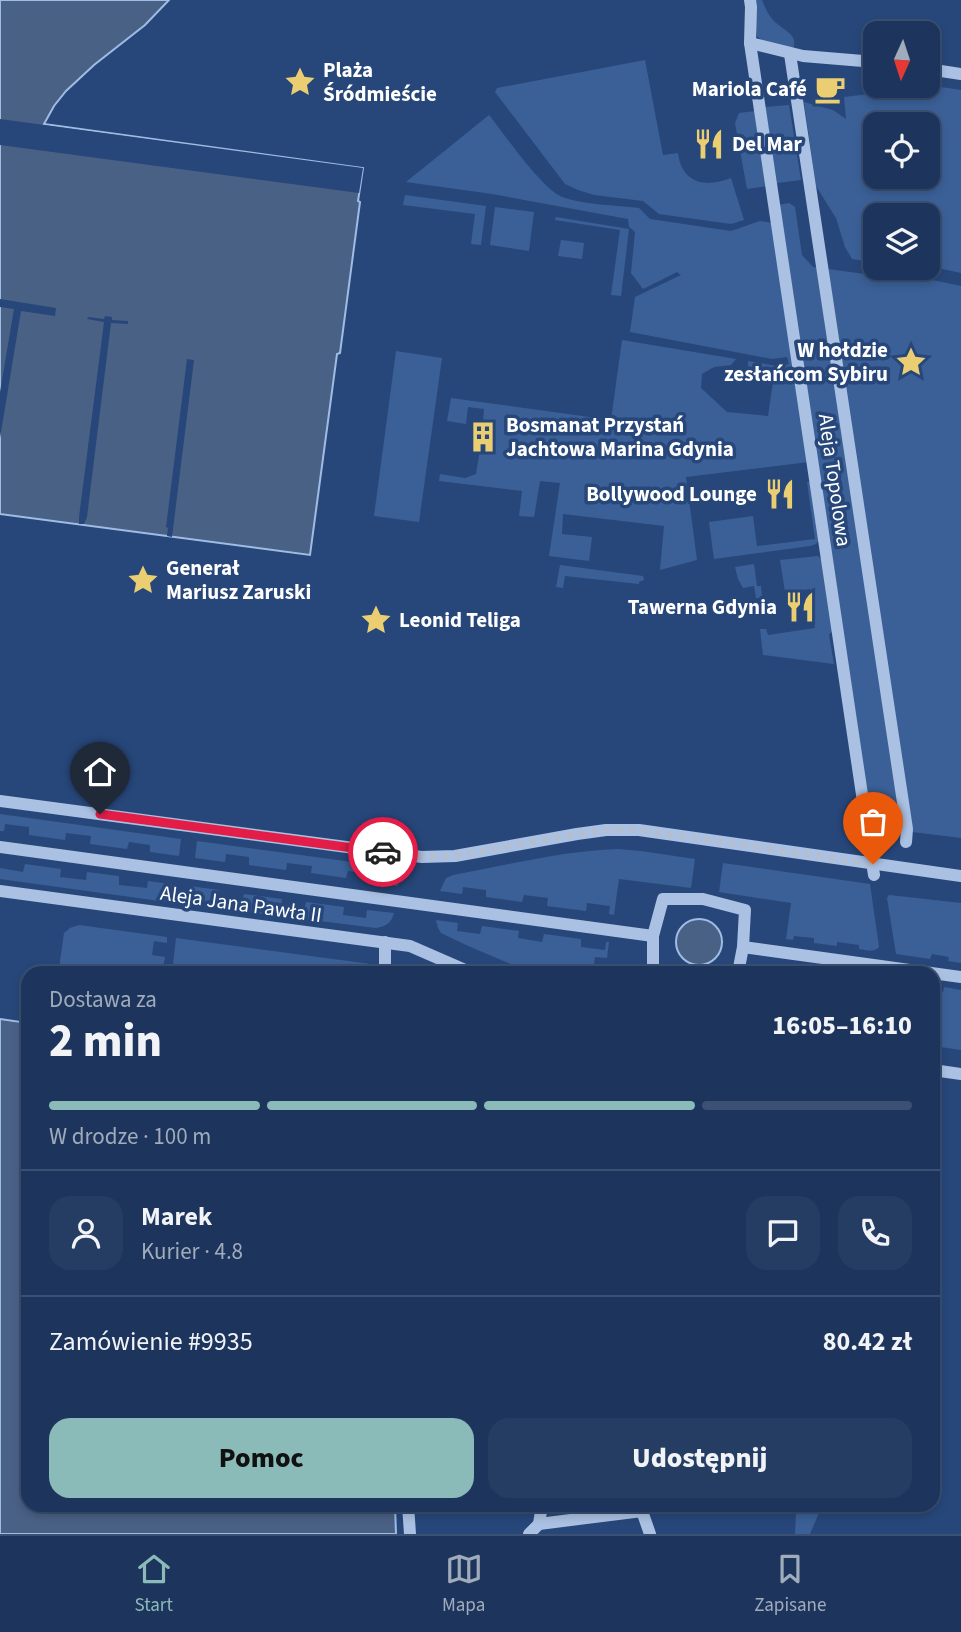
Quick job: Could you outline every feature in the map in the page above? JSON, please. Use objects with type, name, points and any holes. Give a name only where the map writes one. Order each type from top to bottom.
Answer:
[{"type":"street","name":"Aleja Topolowa","points":[[750,0],[750,43],[873,870]]},
{"type":"street","points":[[750,43],[790,54],[863,61]]},
{"type":"street","name":"Aleja Topolowa","points":[[790,54],[905,815],[906,842]]},
{"type":"street","points":[[940,71],[961,74]]},
{"type":"street","points":[[0,801],[422,857],[455,856],[606,830],[639,830],[873,870],[961,876]]},
{"type":"street","points":[[0,846],[653,936]]},
{"type":"street","name":"Aleja Jana Pawła II","points":[[0,891],[410,946],[456,966]]},
{"type":"street","points":[[653,966],[653,936],[663,899],[703,899],[745,910],[739,966]]},
{"type":"street","points":[[384,942],[385,966]]},
{"type":"street","points":[[743,947],[881,966]]},
{"type":"street","points":[[940,974],[961,977]]},
{"type":"street","points":[[940,1071],[961,1074]]},
{"type":"street","points":[[408,1512],[410,1534]]},
{"type":"street","points":[[529,1534],[539,1524],[541,1512]]},
{"type":"street","points":[[539,1524],[634,1512]]},
{"type":"street","points":[[642,1512],[650,1534]]},
{"type":"shaded area","points":[[0,0],[169,0],[145,25],[66,91],[44,124],[363,168],[340,353],[337,354],[310,555],[0,514]]},
{"type":"shaded area","points":[[753,0],[762,0],[772,19],[792,36],[793,48],[765,43],[757,36]]},
{"type":"shaded area","points":[[645,60],[663,155],[678,153],[684,171],[697,181],[713,183],[731,178],[744,220],[731,224],[659,214],[643,201],[594,195],[565,184],[495,92],[497,88]]},
{"type":"shaded area","points":[[940,87],[961,90],[961,273],[940,269],[940,203],[863,203],[863,261],[852,259],[845,247],[836,218],[816,186],[804,102],[833,110],[846,119],[844,97],[863,95],[863,98],[940,98]]},
{"type":"shaded area","points":[[789,105],[801,180],[777,183],[765,107]]},
{"type":"shaded area","points":[[755,111],[768,186],[747,189],[735,123],[739,113]]},
{"type":"shaded area","points":[[489,115],[534,172],[553,192],[562,197],[639,208],[650,219],[731,231],[760,221],[773,223],[809,462],[686,477],[697,560],[660,570],[664,526],[563,514],[562,534],[592,537],[589,561],[549,556],[560,483],[540,481],[534,517],[519,516],[522,491],[439,481],[440,474],[465,478],[476,474],[481,443],[490,444],[493,425],[483,423],[484,409],[468,407],[466,424],[447,421],[451,398],[611,420],[622,340],[736,359],[731,365],[714,367],[702,374],[701,388],[727,412],[768,416],[774,375],[753,371],[748,366],[748,361],[777,366],[789,364],[787,357],[772,359],[630,332],[635,297],[681,275],[677,272],[643,289],[631,273],[635,232],[629,227],[628,219],[492,194],[406,182]]},
{"type":"shaded area","points":[[405,195],[486,206],[481,245],[471,244],[475,214],[403,205]]},
{"type":"shaded area","points":[[789,203],[795,207],[802,255],[813,267],[863,274],[863,280],[932,280],[961,286],[961,838],[871,827],[778,205]]},
{"type":"shaded area","points":[[495,207],[534,212],[529,251],[490,245]]},
{"type":"shaded area","points":[[556,217],[629,229],[621,296],[611,295],[620,230],[555,220]]},
{"type":"shaded area","points":[[561,240],[584,243],[582,259],[558,256]]},
{"type":"shaded area","points":[[396,351],[442,358],[419,522],[374,516]]},
{"type":"shaded area","points":[[807,482],[812,482],[819,540],[816,544],[714,559],[709,522],[753,516],[757,546],[815,539]]},
{"type":"shaded area","points":[[818,556],[822,560],[834,628],[829,635],[834,664],[763,655],[760,629],[766,629],[768,635],[815,628],[810,589],[785,592],[780,560]]},
{"type":"shaded area","points":[[754,564],[757,586],[761,586],[762,598],[756,598],[754,586],[743,588],[735,567]]},
{"type":"shaded area","points":[[560,565],[643,576],[644,580],[639,584],[565,576],[563,588],[556,587]]},
{"type":"shaded area","points":[[0,814],[181,839],[179,856],[150,852],[150,845],[129,842],[127,849],[90,844],[91,836],[66,833],[65,840],[29,835],[29,827],[5,824],[4,831],[0,831]]},
{"type":"shaded area","points":[[197,841],[382,866],[393,873],[398,886],[370,882],[371,874],[348,871],[346,878],[311,873],[312,866],[287,863],[286,870],[249,865],[249,857],[226,854],[225,862],[195,858]]},
{"type":"shaded area","points":[[618,849],[695,859],[691,888],[619,879],[614,915],[609,914],[610,906],[587,903],[586,911],[547,906],[548,898],[524,895],[522,902],[486,897],[486,890],[463,887],[462,894],[440,891],[446,878],[453,875],[555,855]]},
{"type":"shaded area","points":[[723,863],[870,884],[879,947],[870,951],[859,949],[859,945],[814,943],[814,938],[794,936],[793,940],[786,939],[791,903],[719,892]]},
{"type":"shaded area","points":[[25,864],[61,869],[60,877],[86,880],[87,872],[119,876],[119,885],[147,888],[148,881],[176,885],[174,903],[0,879],[0,868],[23,872]]},
{"type":"shaded area","points":[[190,886],[219,890],[218,898],[242,901],[244,894],[282,899],[281,907],[304,910],[306,902],[344,907],[343,915],[366,918],[367,910],[394,913],[388,924],[376,928],[188,905]]},
{"type":"shaded area","points":[[889,895],[961,903],[961,963],[948,961],[949,957],[932,954],[930,959],[896,954],[887,898]]},
{"type":"shaded area","points":[[699,919],[715,926],[722,942],[715,958],[699,965],[683,958],[676,942],[683,926]]},
{"type":"shaded area","points":[[436,920],[458,923],[457,931],[480,934],[482,926],[519,931],[518,938],[542,942],[544,934],[581,939],[581,947],[605,950],[606,942],[609,942],[607,958],[595,957],[594,966],[516,966],[441,933]]},
{"type":"shaded area","points":[[79,925],[167,937],[167,943],[154,941],[152,955],[165,957],[163,966],[59,966],[64,933]]},
{"type":"shaded area","points":[[176,938],[371,964],[371,966],[173,966]]},
{"type":"shaded area","points":[[944,987],[961,990],[961,1050],[940,1047],[940,991],[943,992]]},
{"type":"shaded area","points":[[0,1019],[21,1022],[21,1512],[395,1512],[396,1534],[0,1534]]},
{"type":"shaded area","points":[[820,1512],[810,1534],[795,1534],[796,1513]]},
{"type":"pier","points":[[0,119],[363,168],[359,193],[0,145]]},
{"type":"pier","points":[[0,299],[56,308],[55,316],[21,311],[0,438],[0,392],[14,309],[0,307]]},
{"type":"pier","points":[[105,316],[112,317],[112,320],[128,321],[128,324],[111,323],[87,517],[84,524],[79,524],[104,322],[87,319],[104,319]]},
{"type":"pier","points":[[187,359],[194,360],[172,537],[167,536],[166,527]]},
{"type":"way so far","points":[[383,852],[422,857],[455,856],[577,834],[606,830],[639,830],[873,864]]},
{"type":"place","name":"Plaża Śródmieście","points":[[300,82]]},
{"type":"place","name":"Mariola Café","points":[[830,89]]},
{"type":"place","name":"Del Mar","points":[[709,144]]},
{"type":"place","name":"W hołdzie zesłańcom Sybiru","points":[[911,362]]},
{"type":"place","name":"Bosmanat Przystań Jachtowa Marina Gdynia","points":[[483,437]]},
{"type":"place","name":"Bollywood Lounge","points":[[780,494]]},
{"type":"place","name":"Generał Mariusz Zaruski","points":[[143,580]]},
{"type":"place","name":"Tawerna Gdynia","points":[[800,607]]},
{"type":"place","name":"Leonid Teliga","points":[[376,620]]},
{"type":"route","points":[[100,814],[383,852]]}]
